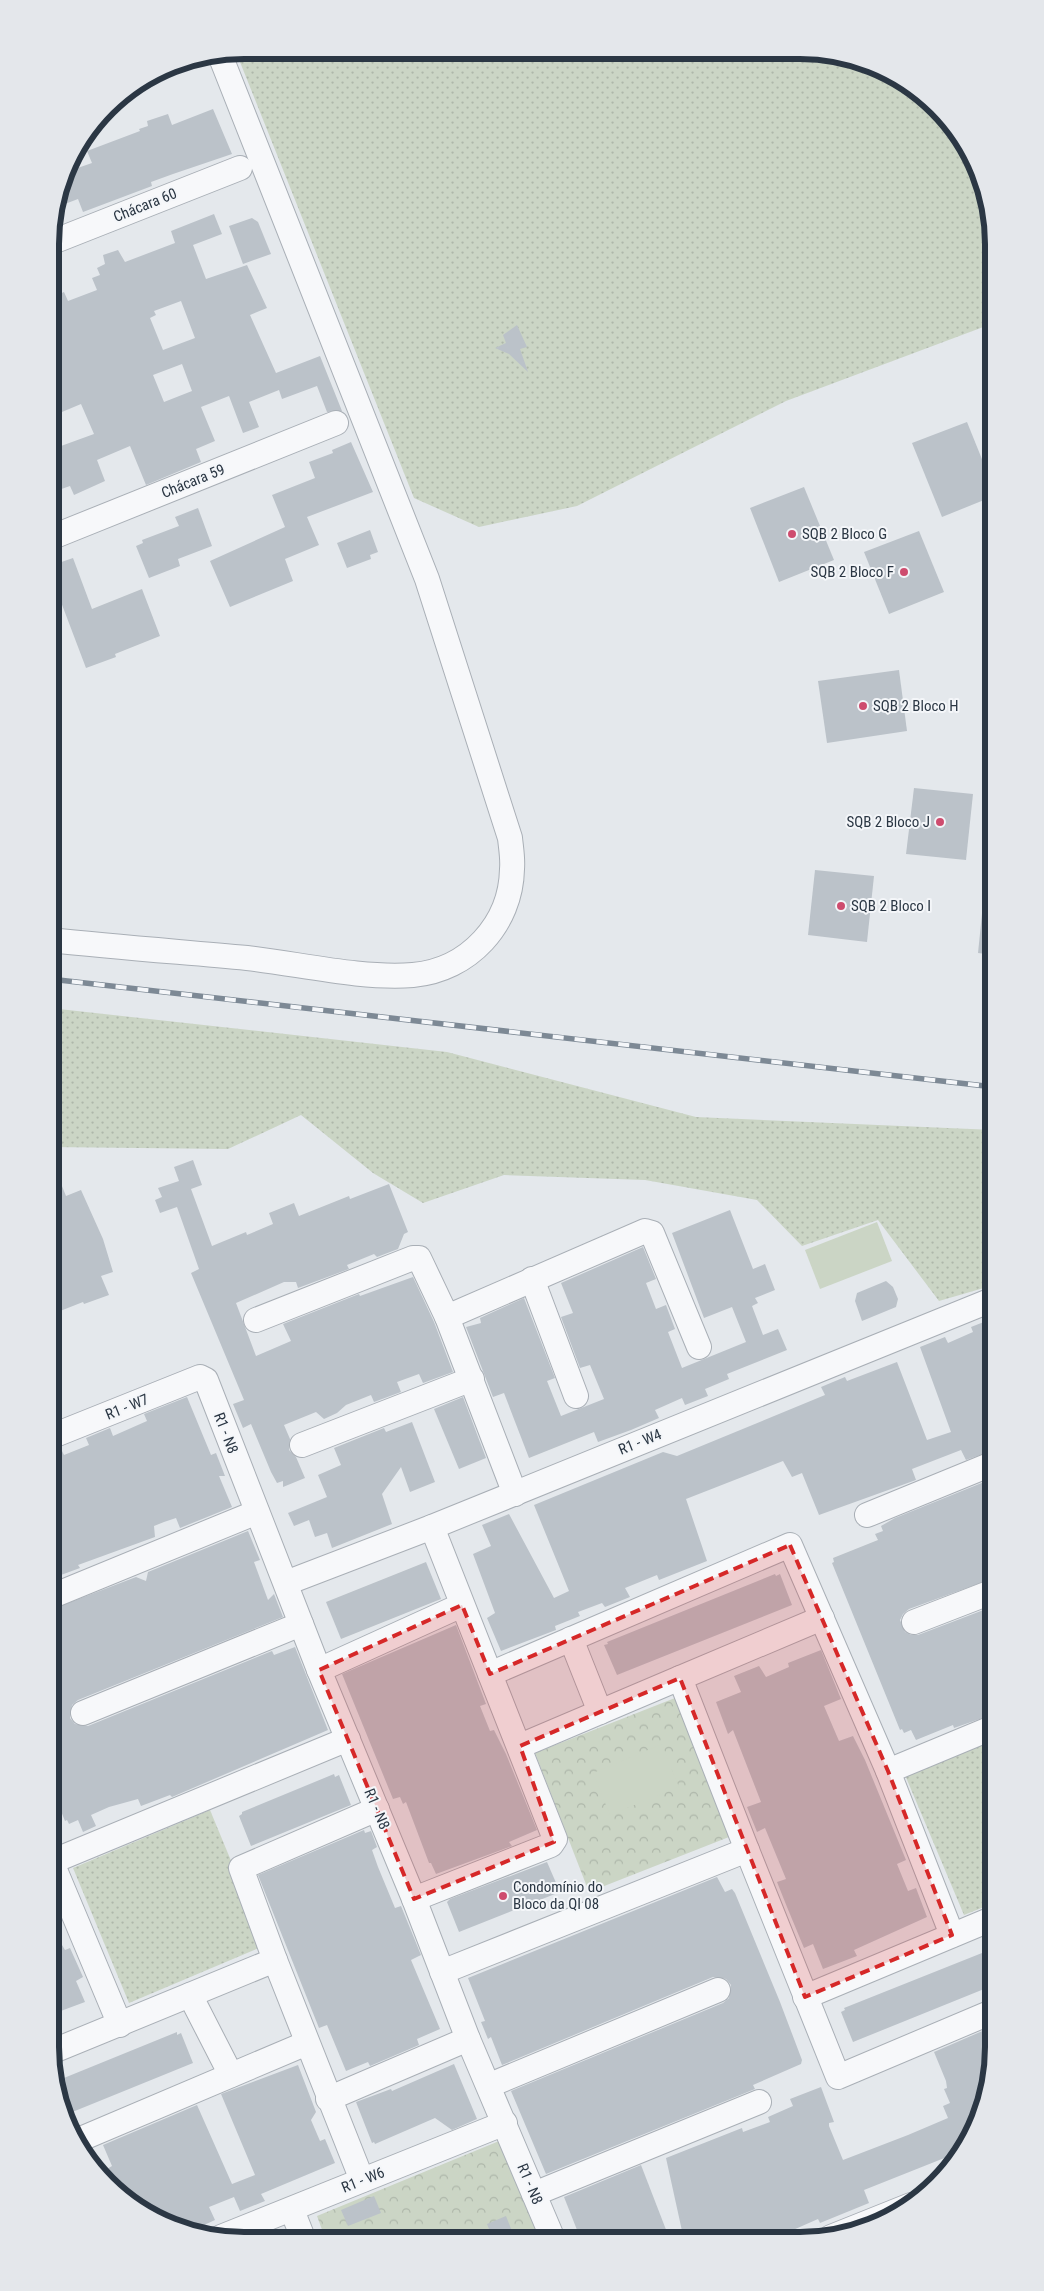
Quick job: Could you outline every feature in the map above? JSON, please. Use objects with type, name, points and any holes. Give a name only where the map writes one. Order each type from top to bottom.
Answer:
[{"type":"street","points":[[59,941],[248,958],[357,973],[414,975],[442,968],[466,958],[488,938],[500,919],[507,900],[512,869],[510,838],[427,579],[222,60]]},
{"type":"street","name":"Chácara 60","points":[[59,239],[240,168]]},
{"type":"street","name":"Chácara 59","points":[[59,534],[336,423]]},
{"type":"street","points":[[447,1316],[645,1230],[652,1233],[699,1347]]},
{"type":"street","points":[[256,1320],[413,1258],[419,1258],[447,1316],[515,1494]]},
{"type":"street","points":[[532,1279],[576,1396]]},
{"type":"street","name":"R1 - W4","points":[[286,1583],[515,1494],[985,1303]]},
{"type":"street","name":"R1 - W7","points":[[59,1434],[204,1378]]},
{"type":"street","name":"R1 - N8","points":[[204,1378],[319,1670],[414,1899],[468,2039],[490,2085],[550,2232]]},
{"type":"street","points":[[302,1445],[472,1379]]},
{"type":"street","points":[[867,1515],[985,1467]]},
{"type":"street","points":[[59,1593],[257,1512]]},
{"type":"street","points":[[414,1899],[551,1845],[554,1842],[554,1836],[520,1746],[432,1527]]},
{"type":"street","points":[[490,1674],[790,1545],[888,1770],[952,1935]]},
{"type":"street","points":[[914,1622],[985,1594]]},
{"type":"street","points":[[319,1670],[462,1605]]},
{"type":"street","points":[[520,1746],[822,1618]]},
{"type":"street","points":[[83,1713],[301,1624]]},
{"type":"street","points":[[571,1639],[600,1712]]},
{"type":"street","points":[[680,1678],[838,2078],[985,2015]]},
{"type":"street","points":[[888,1770],[985,1731]]},
{"type":"street","points":[[59,1857],[348,1739]]},
{"type":"street","points":[[362,2180],[328,2099],[240,1870],[242,1866],[377,1809]]},
{"type":"street","points":[[442,1972],[747,1850]]},
{"type":"street","points":[[59,1879],[120,2025]]},
{"type":"street","points":[[805,1997],[985,1922]]},
{"type":"street","points":[[59,2049],[275,1960]]},
{"type":"street","points":[[490,2085],[718,1990]]},
{"type":"street","points":[[190,1995],[232,2075]]},
{"type":"street","points":[[328,2099],[468,2039]]},
{"type":"street","points":[[83,2138],[307,2044]]},
{"type":"street","points":[[534,2194],[760,2102]]},
{"type":"street","name":"R1 - W6","points":[[234,2232],[505,2123]]},
{"type":"street","points":[[292,2210],[301,2232]]},
{"type":"highlighted area","points":[[790,1545],[888,1771],[952,1935],[805,1997],[680,1678],[520,1746],[554,1842],[414,1899],[319,1670],[462,1605],[490,1674]]},
{"type":"green space","points":[[239,59],[824,60],[848,65],[871,73],[903,90],[931,113],[954,141],[971,173],[982,208],[985,232],[985,326],[786,401],[577,506],[479,527],[414,498]]},
{"type":"green space","points":[[59,1009],[447,1052],[696,1117],[985,1130],[985,1288],[939,1301],[878,1220],[802,1246],[757,1200],[645,1180],[504,1175],[423,1203],[373,1173],[301,1115],[228,1149],[59,1147]]},
{"type":"green space","points":[[877,1222],[892,1261],[820,1289],[805,1250]]},
{"type":"green space","points":[[675,1698],[729,1837],[589,1892],[535,1753]]},
{"type":"green space","points":[[985,1741],[985,1907],[964,1915],[905,1775]]},
{"type":"green space","points":[[662,1744],[679,1787],[610,1815],[593,1773]]},
{"type":"green space","points":[[210,1810],[266,1945],[129,2003],[73,1868]]},
{"type":"green space","points":[[504,2139],[542,2232],[323,2232],[317,2216]]},
{"type":"building","points":[[213,109],[232,154],[151,182],[152,186],[83,212],[78,199],[63,205],[75,169],[92,163],[87,151],[140,131],[139,129],[148,126],[147,121],[168,114],[172,125]]},
{"type":"building","points":[[214,214],[222,234],[193,245],[206,279],[247,265],[267,308],[250,315],[276,373],[320,356],[342,411],[327,412],[317,386],[282,399],[279,390],[249,402],[259,427],[243,433],[229,396],[201,407],[215,441],[196,449],[201,462],[146,485],[130,446],[97,460],[105,481],[74,495],[70,486],[59,490],[59,447],[94,434],[81,404],[59,413],[59,294],[64,292],[68,301],[97,290],[92,278],[100,275],[97,268],[105,264],[103,255],[118,250],[125,262],[175,243],[171,231]],"holes":[[[181,301],[195,338],[163,350],[150,318],[156,315],[154,311]],[[182,364],[192,391],[164,402],[153,375]]]},
{"type":"building","points":[[252,218],[258,222],[271,254],[243,264],[229,226]]},
{"type":"building","points":[[517,325],[527,347],[520,349],[528,372],[509,354],[495,348],[506,343],[503,335]]},
{"type":"building","points":[[967,422],[985,467],[985,500],[942,517],[912,443]]},
{"type":"building","points":[[351,442],[373,492],[307,517],[319,545],[285,559],[293,581],[230,607],[210,561],[285,527],[272,495],[315,478],[309,462],[333,453],[332,450]]},
{"type":"building","name":"SQB 2 Bloco G","points":[[804,487],[834,560],[779,582],[750,508]]},
{"type":"building","points":[[198,508],[212,546],[178,559],[180,566],[149,578],[136,546],[143,543],[142,540],[179,526],[175,517]]},
{"type":"building","points":[[370,530],[378,552],[370,555],[371,559],[347,568],[337,543]]},
{"type":"building","name":"SQB 2 Bloco F","points":[[919,531],[944,592],[889,614],[864,552]]},
{"type":"building","points":[[73,558],[92,609],[142,589],[160,636],[115,654],[116,657],[86,668],[59,597],[59,563]]},
{"type":"building","name":"SQB 2 Bloco H","points":[[899,670],[907,731],[827,743],[818,681]]},
{"type":"building","name":"SQB 2 Bloco J","points":[[914,788],[973,794],[966,860],[906,854]]},
{"type":"building","name":"SQB 2 Bloco I","points":[[815,870],[874,876],[867,942],[808,935]]},
{"type":"building","points":[[984,894],[985,894],[985,954],[978,953]]},
{"type":"building","points":[[193,1160],[202,1185],[191,1189],[212,1246],[246,1232],[247,1235],[273,1224],[269,1213],[294,1203],[299,1216],[349,1196],[350,1199],[389,1184],[408,1232],[404,1234],[398,1249],[377,1257],[374,1254],[347,1265],[349,1269],[298,1288],[296,1282],[284,1282],[236,1303],[256,1356],[291,1341],[283,1324],[359,1294],[360,1296],[413,1277],[434,1322],[453,1372],[423,1383],[419,1374],[397,1382],[401,1392],[374,1402],[371,1395],[346,1405],[337,1413],[324,1419],[316,1412],[284,1425],[290,1439],[289,1450],[296,1457],[305,1478],[283,1487],[283,1481],[277,1483],[271,1472],[251,1424],[243,1428],[233,1404],[244,1400],[191,1273],[199,1269],[177,1207],[160,1213],[155,1200],[162,1197],[158,1188],[179,1181],[174,1167]]},
{"type":"building","points":[[59,1179],[66,1196],[81,1190],[103,1239],[113,1272],[101,1276],[109,1295],[59,1311],[59,1285],[62,1284],[59,1276]]},
{"type":"building","points":[[730,1210],[753,1269],[765,1264],[775,1290],[755,1298],[758,1303],[752,1306],[763,1335],[778,1329],[787,1350],[727,1374],[729,1379],[705,1389],[708,1396],[685,1405],[682,1398],[655,1410],[659,1418],[631,1430],[598,1442],[594,1432],[529,1458],[504,1393],[493,1397],[466,1327],[481,1323],[480,1318],[524,1298],[555,1378],[547,1381],[561,1416],[604,1399],[590,1365],[580,1368],[561,1317],[573,1313],[561,1283],[643,1247],[656,1279],[646,1283],[656,1309],[666,1305],[675,1329],[668,1332],[682,1368],[746,1342],[732,1307],[704,1318],[672,1233]]},
{"type":"building","points":[[886,1281],[893,1287],[898,1299],[896,1307],[862,1321],[855,1301],[857,1293]]},
{"type":"building","points":[[985,1322],[985,1453],[966,1460],[961,1450],[912,1469],[916,1480],[819,1515],[802,1473],[792,1477],[783,1461],[686,1499],[707,1561],[659,1580],[657,1575],[625,1588],[630,1597],[605,1607],[602,1603],[578,1612],[580,1616],[555,1626],[556,1630],[501,1651],[487,1618],[495,1613],[473,1554],[491,1546],[482,1525],[509,1514],[554,1598],[569,1591],[534,1505],[663,1452],[677,1456],[825,1395],[821,1387],[845,1377],[847,1381],[897,1362],[927,1440],[951,1432],[920,1347],[945,1337],[948,1343],[973,1332],[971,1327]]},
{"type":"building","points":[[187,1397],[211,1455],[216,1453],[225,1476],[219,1476],[232,1507],[180,1528],[176,1518],[164,1522],[154,1526],[155,1537],[78,1565],[80,1568],[59,1576],[59,1452],[62,1451],[64,1455],[89,1445],[86,1438],[110,1428],[113,1436],[147,1421],[144,1414]]},
{"type":"building","points":[[463,1397],[486,1458],[459,1469],[434,1409]]},
{"type":"building","points":[[412,1422],[435,1482],[410,1492],[401,1467],[382,1494],[392,1524],[332,1548],[327,1533],[315,1537],[309,1520],[294,1526],[288,1513],[327,1497],[318,1475],[341,1465],[334,1448],[384,1428],[386,1432]]},
{"type":"building","points":[[985,1482],[985,1581],[909,1609],[900,1620],[905,1632],[911,1635],[918,1635],[985,1609],[985,1717],[954,1728],[953,1725],[916,1740],[911,1730],[904,1733],[902,1729],[900,1730],[832,1563],[834,1562],[833,1558],[878,1540],[875,1534],[883,1531],[881,1526],[895,1518]]},
{"type":"building","points":[[248,1531],[260,1560],[254,1562],[268,1600],[274,1594],[283,1617],[78,1700],[72,1705],[70,1718],[75,1724],[88,1726],[272,1651],[274,1655],[295,1647],[328,1730],[172,1797],[170,1795],[141,1806],[138,1799],[109,1807],[91,1815],[96,1826],[83,1832],[78,1820],[69,1824],[67,1820],[65,1821],[59,1806],[59,1607],[136,1577],[146,1581],[148,1572]]},
{"type":"building","points":[[426,1562],[441,1599],[341,1639],[326,1602]]},
{"type":"building","points":[[775,1574],[776,1576],[780,1574],[792,1605],[617,1675],[604,1645],[608,1644],[607,1642]]},
{"type":"building","points":[[456,1625],[486,1704],[480,1706],[490,1731],[494,1730],[506,1754],[537,1830],[509,1842],[512,1846],[436,1874],[431,1863],[429,1863],[406,1802],[403,1804],[400,1797],[393,1799],[342,1674]]},
{"type":"building","points":[[821,1650],[841,1699],[824,1706],[839,1741],[853,1736],[865,1760],[906,1860],[897,1864],[908,1891],[916,1888],[927,1917],[854,1950],[857,1956],[823,1969],[813,1944],[804,1948],[787,1907],[777,1882],[786,1879],[765,1828],[757,1832],[747,1807],[761,1802],[733,1730],[728,1734],[716,1702],[741,1692],[734,1676],[759,1666],[766,1677],[789,1667],[788,1663]]},
{"type":"building","points":[[334,1774],[335,1777],[339,1775],[351,1805],[251,1846],[239,1816],[242,1812]]},
{"type":"building","points":[[364,1830],[365,1833],[371,1831],[377,1847],[372,1850],[378,1867],[395,1908],[401,1906],[421,1955],[411,1960],[440,2029],[417,2039],[419,2045],[370,2066],[368,2062],[346,2071],[327,2025],[319,2028],[258,1875]]},
{"type":"building","name":"Condomínio do Bloco da QI 08","points":[[547,1862],[560,1892],[459,1932],[447,1902],[450,1899]]},
{"type":"building","points":[[717,1877],[725,1892],[732,1889],[735,1893],[780,2002],[802,2060],[801,2064],[753,2085],[755,2089],[546,2174],[511,2091],[723,2003],[729,1998],[731,1985],[726,1979],[713,1977],[502,2065],[491,2037],[488,2039],[481,2022],[485,2021],[468,1978]]},
{"type":"building","points":[[62,1945],[65,1950],[70,1948],[83,1977],[76,1981],[85,2002],[59,2012],[59,1946]]},
{"type":"building","points":[[985,1952],[985,1989],[853,2042],[841,2012],[845,2010],[844,2008]]},
{"type":"building","points":[[985,2030],[984,2071],[979,2095],[966,2129],[950,2156],[864,2190],[869,2203],[820,2223],[818,2219],[788,2232],[682,2232],[666,2158],[742,2128],[743,2132],[770,2122],[768,2117],[793,2106],[790,2099],[821,2087],[834,2122],[829,2123],[829,2126],[843,2160],[908,2135],[948,2118],[943,2106],[950,2103],[944,2089],[947,2088],[946,2081],[934,2052]]},
{"type":"building","points":[[177,2032],[177,2035],[181,2033],[193,2063],[71,2113],[61,2079]]},
{"type":"building","points":[[454,2064],[477,2119],[452,2130],[435,2118],[375,2144],[374,2142],[372,2143],[356,2102],[391,2089],[392,2091]]},
{"type":"building","points":[[298,2065],[316,2112],[311,2120],[320,2141],[325,2139],[335,2163],[261,2194],[265,2201],[240,2211],[234,2197],[209,2207],[215,2220],[200,2227],[173,2218],[151,2207],[131,2194],[109,2173],[107,2169],[112,2166],[103,2145],[197,2105],[232,2184],[255,2175],[221,2094]]},
{"type":"building","points":[[641,2165],[667,2232],[578,2232],[564,2197]]},
{"type":"building","points":[[374,2196],[381,2213],[348,2226],[341,2210]]},
{"type":"building","points":[[506,2216],[512,2232],[490,2232],[487,2224]]},
{"type":"railway","points":[[59,980],[985,1086]]},
{"type":"place","name":"SQB 2 Bloco G","points":[[792,534]]},
{"type":"place","name":"SQB 2 Bloco F","points":[[904,572]]},
{"type":"place","name":"SQB 2 Bloco H","points":[[863,706]]},
{"type":"place","name":"SQB 2 Bloco J","points":[[940,822]]},
{"type":"place","name":"SQB 2 Bloco I","points":[[841,906]]},
{"type":"place","name":"Condomínio do Bloco da QI 08","points":[[503,1896]]}]
